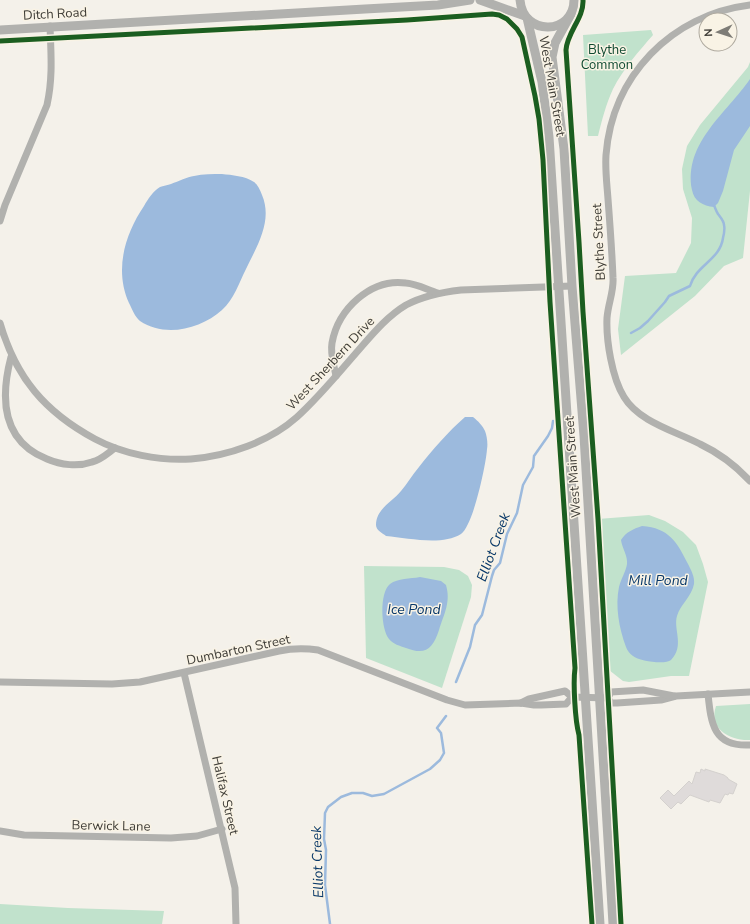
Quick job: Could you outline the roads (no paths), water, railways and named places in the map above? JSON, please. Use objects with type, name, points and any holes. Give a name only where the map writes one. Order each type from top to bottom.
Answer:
[{"type":"street","name":"Ditch Road","points":[[0,30],[438,5],[470,0]]},
{"type":"street","points":[[480,0],[526,17],[531,22],[540,26],[550,27],[560,24],[571,14]]},
{"type":"street","name":"West Main Street","points":[[520,0],[521,8],[526,17],[542,82],[548,120],[571,460],[596,698],[613,924]]},
{"type":"street","name":"West Main Street","points":[[574,0],[571,14],[555,43],[552,57],[563,141],[572,286],[584,436],[596,698],[600,924]]},
{"type":"street","name":"Blythe Street","points":[[750,5],[729,8],[702,18],[674,33],[648,56],[628,83],[618,105],[610,127],[606,164],[614,279],[608,309],[608,328],[611,358],[617,383],[621,392],[629,405],[639,414],[715,452],[736,467],[750,481]]},
{"type":"street","points":[[0,221],[5,205],[47,105],[51,88],[52,70],[50,26]]},
{"type":"street","points":[[336,376],[331,354],[332,343],[340,321],[354,302],[374,288],[395,282],[406,283],[438,294]]},
{"type":"street","name":"West Sherbern Drive","points":[[0,323],[11,357],[29,385],[40,399],[68,423],[104,444],[115,448],[152,458],[176,460],[225,454],[274,434],[316,399],[390,317],[407,305],[438,294],[461,290],[572,286]]},
{"type":"street","points":[[11,357],[5,369],[2,381],[0,393],[2,408],[5,419],[11,430],[28,449],[37,455],[52,461],[79,465],[102,458],[115,448]]},
{"type":"street","name":"Dumbarton Street","points":[[0,682],[112,684],[140,682],[292,648],[305,648],[326,653],[453,702],[472,705],[521,703],[534,705],[566,704],[572,697]]},
{"type":"street","name":"Halifax Street","points":[[184,673],[235,888],[236,924]]},
{"type":"street","points":[[596,698],[611,692],[643,690],[676,696]]},
{"type":"street","name":"Dumbarton Street","points":[[521,703],[529,699],[565,691],[572,697],[596,698]]},
{"type":"street","points":[[596,698],[611,703],[617,703],[661,700],[676,696],[750,692]]},
{"type":"street","points":[[708,694],[710,717],[716,732],[723,739],[733,743],[750,744]]},
{"type":"street","name":"Berwick Lane","points":[[0,831],[24,835],[171,838],[197,836],[222,829]]},
{"type":"water","points":[[750,79],[750,126],[734,150],[723,191],[718,203],[714,207],[706,205],[697,200],[693,194],[691,173],[694,158],[700,143],[709,130]]},
{"type":"water","points":[[204,174],[222,174],[247,178],[254,182],[260,191],[265,205],[266,214],[265,224],[259,242],[233,296],[226,306],[213,317],[204,322],[182,329],[160,329],[140,321],[129,303],[122,278],[122,265],[127,240],[137,217],[149,198],[160,187],[186,178]]},
{"type":"water","points":[[465,417],[473,417],[482,425],[486,433],[487,440],[486,457],[478,494],[466,529],[461,534],[453,538],[444,540],[425,540],[386,536],[376,527],[379,514],[401,491],[416,470],[441,441]]},
{"type":"water","name":"Mill Pond","points":[[642,526],[651,527],[666,533],[676,543],[684,556],[694,579],[693,588],[677,616],[678,643],[675,655],[671,660],[663,662],[646,661],[632,655],[626,648],[620,625],[617,602],[620,584],[627,561],[621,540],[630,531]]},
{"type":"water","name":"Ice Pond","points":[[420,577],[441,581],[446,585],[448,597],[445,613],[437,636],[431,646],[424,651],[413,650],[399,646],[392,642],[386,634],[382,611],[384,595],[390,584],[400,580]]},
{"type":"waterway","name":"Elliot Creek","points":[[631,333],[648,321],[669,296],[690,286],[697,273],[713,257],[721,246],[724,233],[724,224],[713,203]]},
{"type":"waterway","name":"Elliot Creek","points":[[456,682],[470,647],[475,625],[482,615],[494,570],[500,563],[507,534],[517,513],[523,485],[533,467],[534,456],[548,436],[552,428],[553,421]]},
{"type":"waterway","name":"Elliot Creek","points":[[330,924],[325,885],[326,850],[324,839],[325,813],[328,807],[341,797],[352,793],[363,793],[372,796],[384,794],[430,769],[440,760],[444,753],[441,733],[437,728],[446,716]]},
{"type":"park label","name":"Blythe Common","points":[[607,56]]}]
